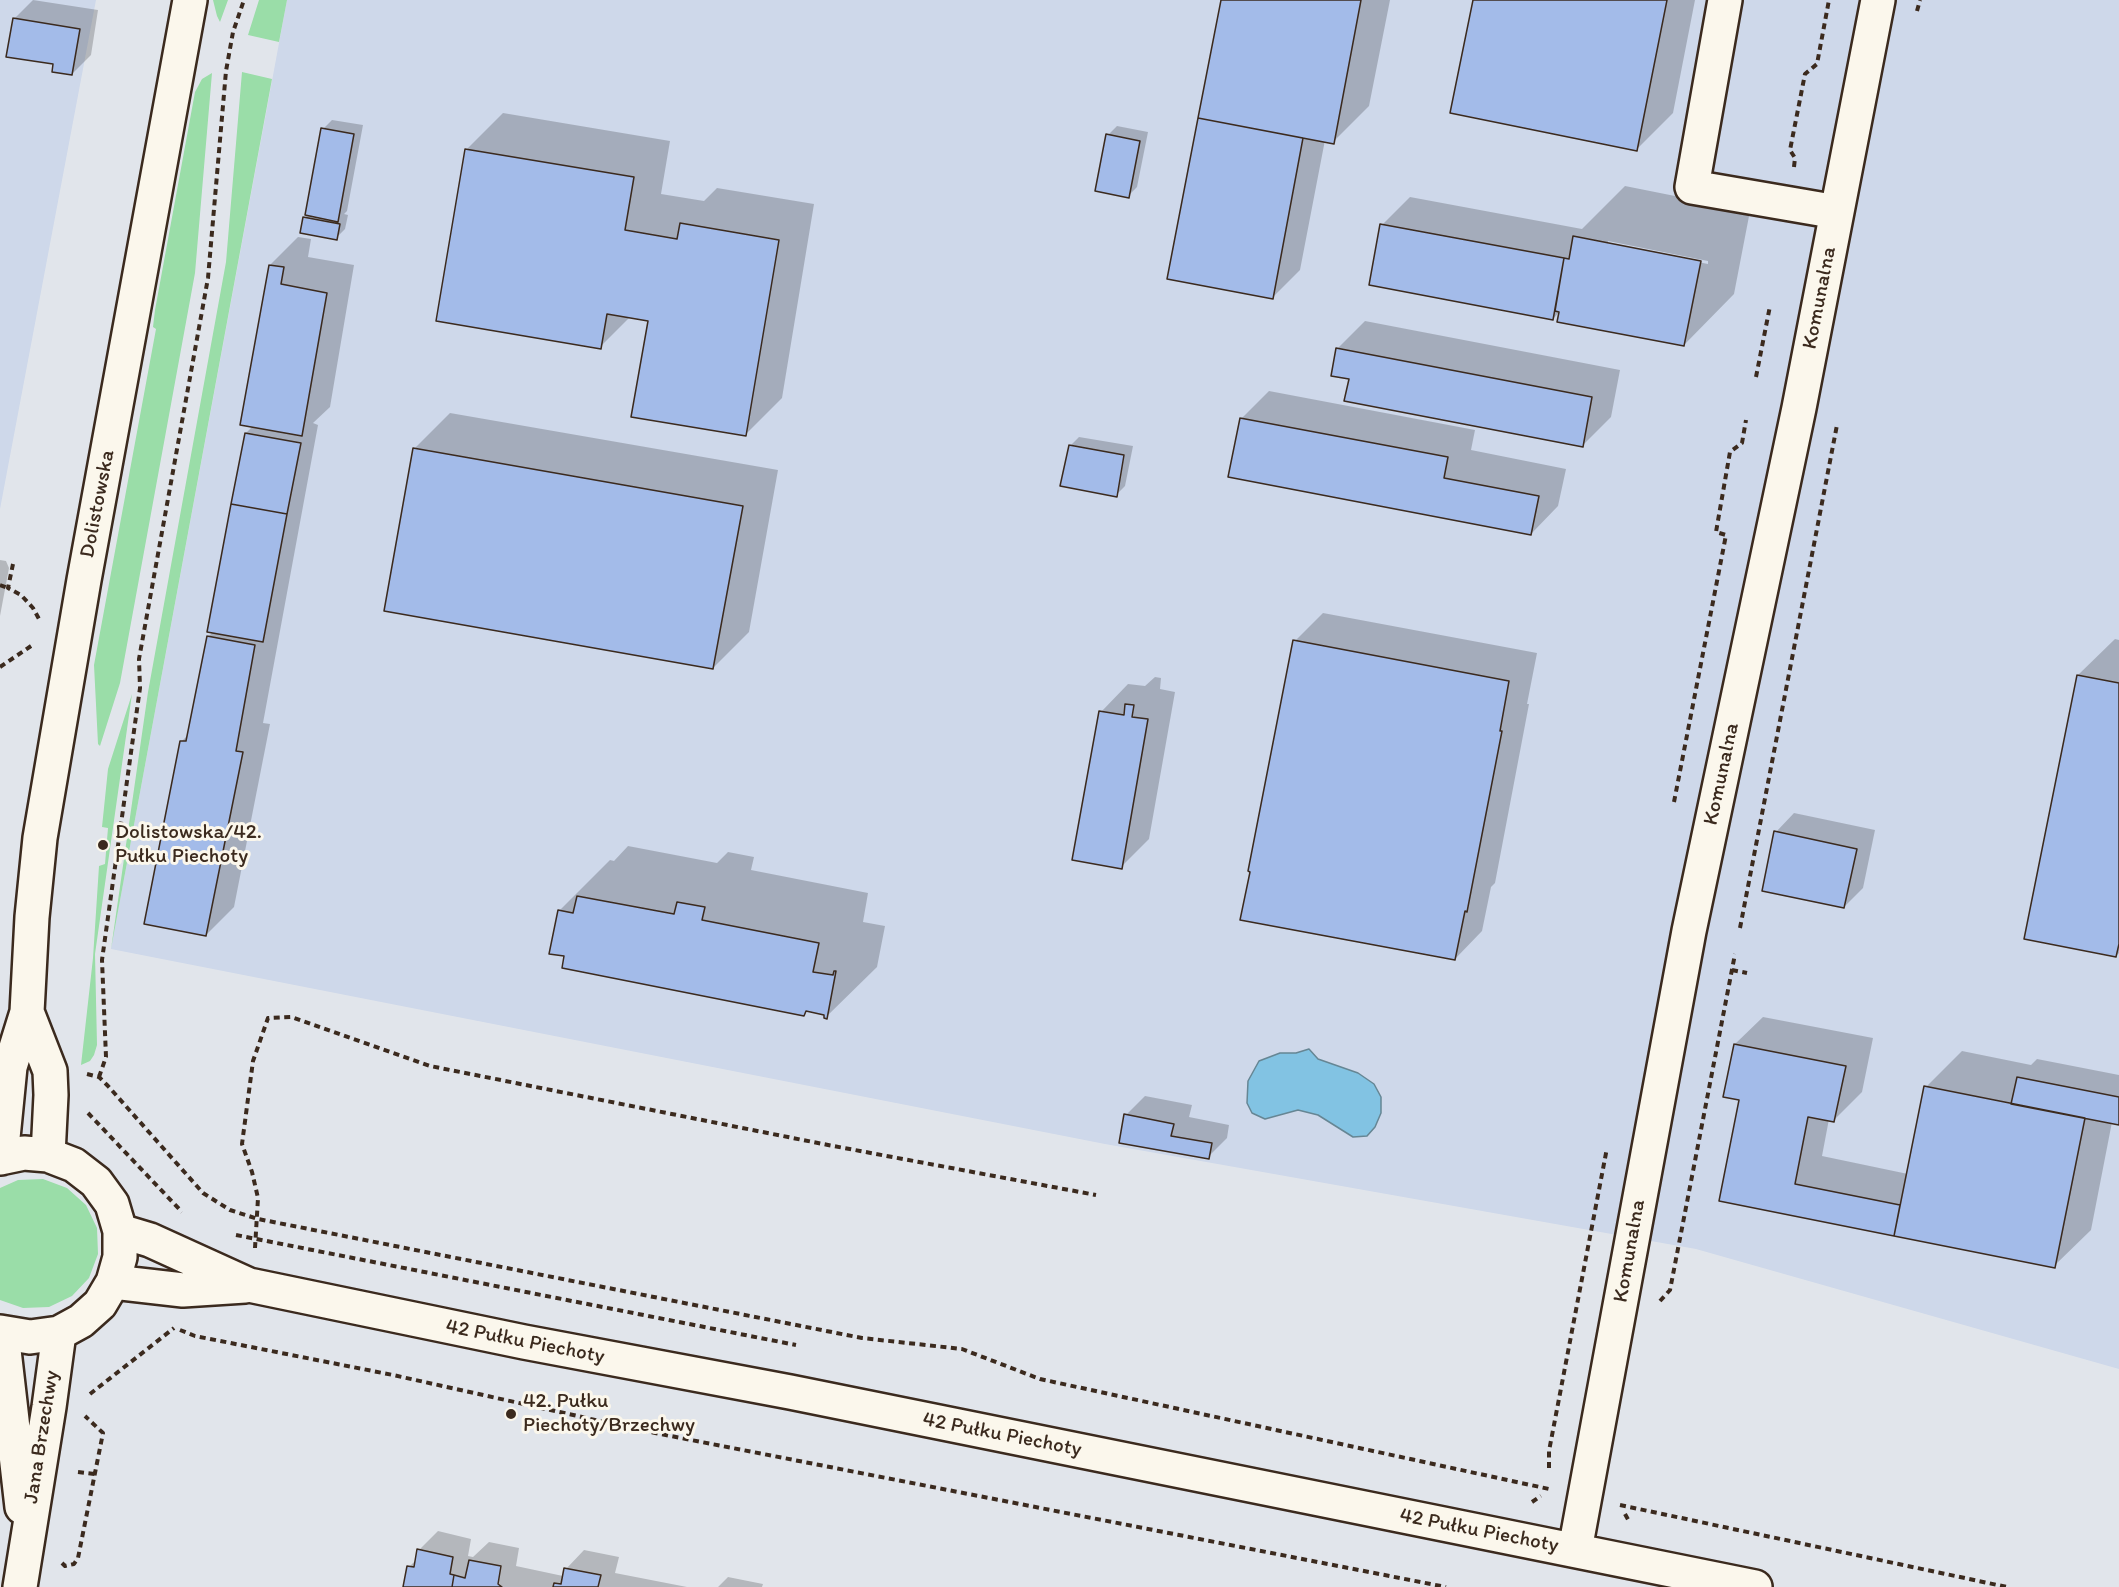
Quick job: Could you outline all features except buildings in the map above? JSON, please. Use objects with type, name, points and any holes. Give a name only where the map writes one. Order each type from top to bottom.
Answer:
[{"type":"street","name":"Dolistowska","points":[[0,1158],[10,1067],[27,1012],[32,917],[40,838],[84,580],[190,0]]},
{"type":"street","points":[[1725,0],[1692,187],[1837,212]]},
{"type":"street","name":"Komunalna","points":[[1575,1550],[1689,931],[1799,408],[1878,0]]},
{"type":"street","name":"Dolistowska","points":[[27,1012],[50,1071],[48,1155]]},
{"type":"street","points":[[0,1158],[24,1153],[48,1155],[74,1165],[96,1182],[112,1204],[120,1232],[120,1257],[113,1282],[100,1304],[81,1321],[58,1333],[30,1337],[1,1333]]},
{"type":"street","name":"42 Pułku Piechoty","points":[[120,1232],[150,1240],[249,1285],[524,1342],[801,1394],[1755,1587]]},
{"type":"street","name":"42 Pułku Piechoty","points":[[113,1282],[183,1290],[249,1285]]},
{"type":"street","name":"Jana Brzechwy","points":[[1,1333],[26,1541]]},
{"type":"street","name":"Jana Brzechwy","points":[[24,1586],[26,1541],[49,1407],[58,1333]]},
{"type":"path","points":[[99,1077],[106,1057],[102,960],[140,688],[139,659],[208,278],[226,71],[233,32],[244,0]]},
{"type":"path","points":[[1787,204],[1796,158],[1790,150],[1805,74],[1817,64],[1829,0]]},
{"type":"path","points":[[1917,12],[1920,0]]},
{"type":"path","points":[[1756,377],[1770,306]]},
{"type":"path","points":[[1740,928],[1838,423]]},
{"type":"path","points":[[8,588],[14,564]]},
{"type":"path","points":[[0,585],[21,595],[33,608],[39,620],[40,629]]},
{"type":"path","points":[[0,667],[42,638]]},
{"type":"path","points":[[1656,1305],[1670,1290],[1735,954]]},
{"type":"path","points":[[1732,970],[1747,973]]},
{"type":"path","points":[[249,1285],[256,1239],[258,1198],[242,1144],[253,1061],[268,1018],[291,1017],[430,1066],[816,1143],[1096,1195]]},
{"type":"path","points":[[86,1073],[99,1077],[203,1193],[230,1210],[258,1219],[862,1338],[962,1349],[1040,1379],[1555,1490]]},
{"type":"path","points":[[87,1112],[189,1219]]},
{"type":"path","points":[[227,1233],[796,1345]]},
{"type":"path","points":[[84,1398],[174,1328],[176,1319]]},
{"type":"path","points":[[174,1328],[195,1336],[404,1378],[645,1431],[1446,1587]]},
{"type":"path","points":[[57,1558],[65,1566],[74,1564],[78,1558],[102,1433],[82,1412]]},
{"type":"path","points":[[1613,1504],[2007,1587]]},
{"type":"shaded area","points":[[0,0],[96,0],[0,509]]},
{"type":"shaded area","points":[[287,0],[2119,0],[2119,1369],[1696,1249],[1105,1144],[111,949]]},
{"type":"green space","points":[[213,0],[228,0],[220,22],[217,16]]},
{"type":"green space","points":[[259,0],[287,0],[279,42],[248,35]]},
{"type":"green space","points":[[242,72],[272,79],[111,949],[148,692],[226,262]]},
{"type":"green space","points":[[212,73],[195,273],[120,683],[100,746],[98,744],[94,665],[156,329],[153,327],[155,310],[195,92],[202,79]]},
{"type":"green space","points":[[132,694],[95,954],[97,1045],[90,1061],[81,1065],[93,958],[99,866],[105,864],[108,828],[102,827],[108,769]]},
{"type":"green space","points":[[43,1179],[67,1188],[86,1205],[97,1228],[98,1254],[89,1278],[72,1296],[49,1307],[23,1308],[0,1300],[0,1188],[18,1180]]},
{"type":"water","points":[[1309,1049],[1318,1059],[1358,1073],[1374,1084],[1381,1097],[1381,1113],[1375,1127],[1367,1136],[1353,1137],[1318,1115],[1298,1110],[1265,1119],[1252,1113],[1247,1103],[1248,1081],[1259,1061],[1280,1053],[1296,1053]]},
{"type":"place","name":"Dolistowska/42. Pułku Piechoty","points":[[103,845]]},
{"type":"place","name":"42. Pułku Piechoty/Brzechwy","points":[[511,1414]]}]
